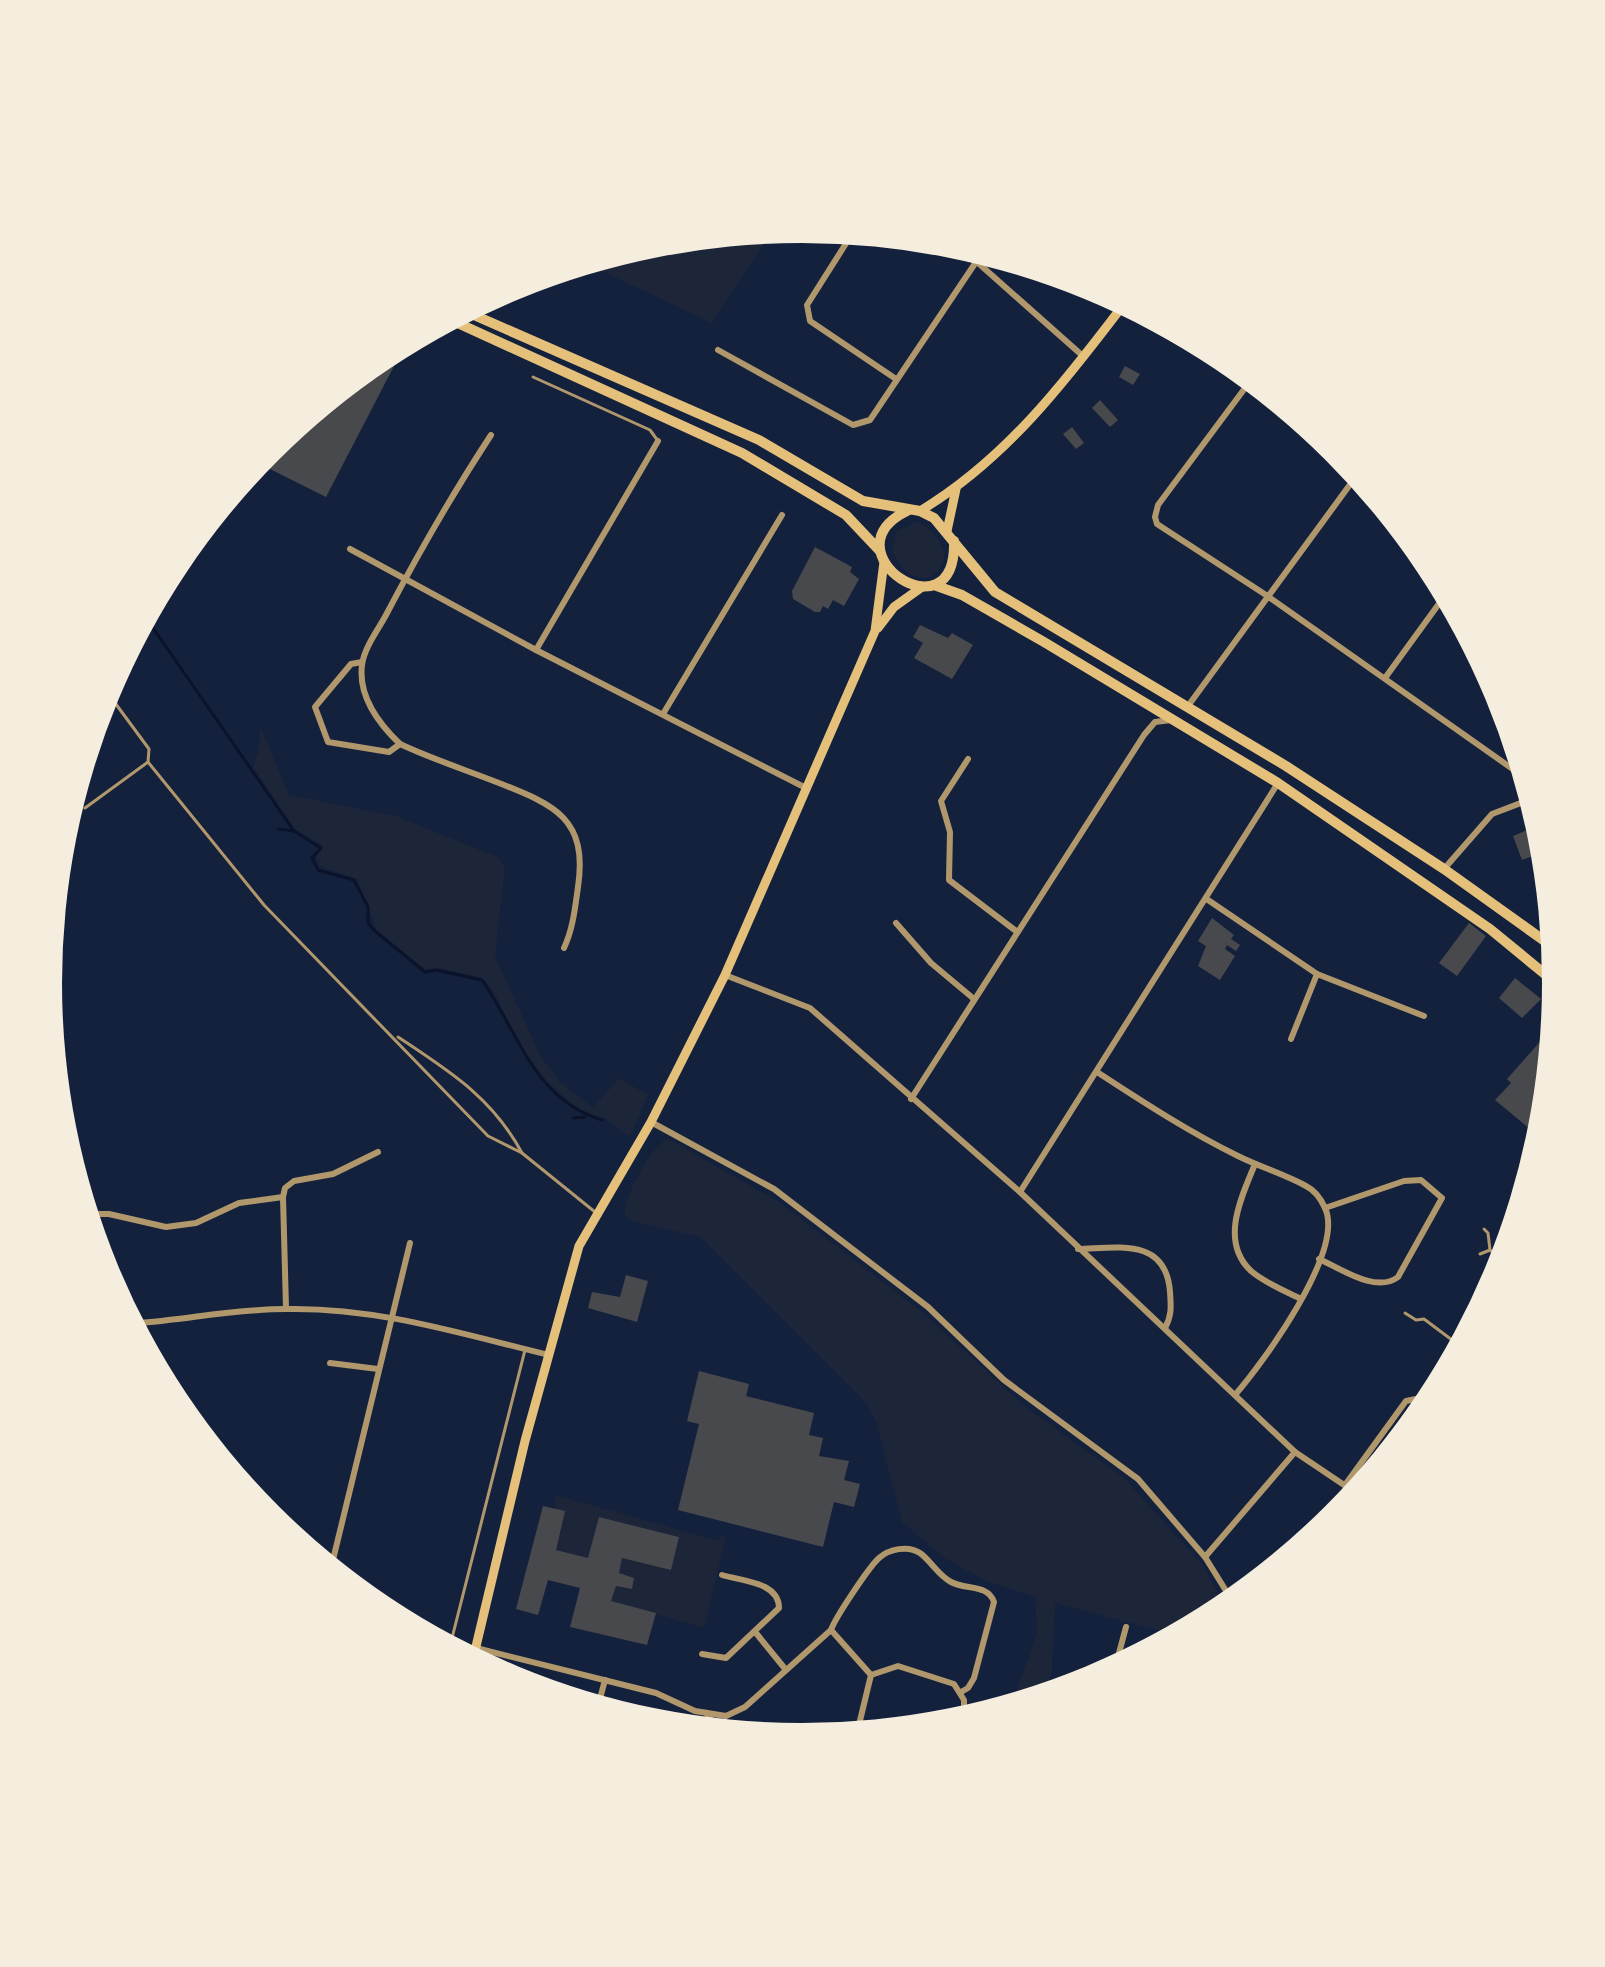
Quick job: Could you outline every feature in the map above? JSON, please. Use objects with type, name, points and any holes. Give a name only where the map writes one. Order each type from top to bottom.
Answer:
[{"type":"highway","points":[[479,317],[749,435],[863,501],[914,511],[947,531],[995,592],[1188,706],[1444,869],[1541,939]]},
{"type":"highway","points":[[463,325],[742,453],[846,515],[901,581],[922,587],[934,585],[962,595],[1278,783],[1542,968]]},
{"type":"highway","points":[[882,556],[889,524],[914,511]]},
{"type":"highway","points":[[934,585],[949,573],[953,563],[954,541]]},
{"type":"main road","points":[[914,511],[956,489],[1021,430],[1117,313]]},
{"type":"main road","points":[[947,531],[956,489]]},
{"type":"main road","points":[[875,631],[882,556]]},
{"type":"main road","points":[[476,1648],[483,1607],[579,1246],[651,1122],[725,975],[875,631],[894,607],[922,587]]},
{"type":"street","points":[[845,245],[807,305],[810,321],[896,379]]},
{"type":"street","points":[[718,350],[853,425],[870,420],[976,264]]},
{"type":"street","points":[[980,265],[1084,357]]},
{"type":"street","points":[[1244,389],[1158,505],[1155,517],[1161,529],[1266,595],[1511,768]]},
{"type":"street","points":[[491,435],[405,577],[362,662],[362,679],[369,705],[384,728],[400,744],[546,802],[567,822],[579,846],[580,871],[571,934],[564,948]]},
{"type":"street","points":[[536,650],[658,441]]},
{"type":"street","points":[[1188,706],[1266,595],[1349,485]]},
{"type":"street","points":[[663,714],[782,515]]},
{"type":"street","points":[[350,549],[536,650],[806,788]]},
{"type":"street","points":[[1385,678],[1439,604]]},
{"type":"street","points":[[362,662],[351,664],[315,707],[328,742],[389,752],[400,744]]},
{"type":"street","points":[[911,1099],[1144,735],[1155,722],[1175,721]]},
{"type":"street","points":[[968,759],[941,801],[950,832],[949,880],[1016,931]]},
{"type":"street","points":[[1020,1192],[1208,900],[1278,783]]},
{"type":"street","points":[[1444,869],[1492,814],[1521,803]]},
{"type":"street","points":[[1208,900],[1317,974],[1424,1016]]},
{"type":"street","points":[[896,923],[931,963],[974,999]]},
{"type":"street","points":[[1291,1039],[1317,974]]},
{"type":"street","points":[[725,975],[810,1008],[1020,1192],[1295,1452],[1345,1485],[1406,1401],[1415,1399]]},
{"type":"street","points":[[1097,1072],[1184,1128],[1308,1187],[1325,1208],[1329,1223],[1319,1259],[1301,1299],[1267,1356],[1235,1395]]},
{"type":"street","points":[[651,1122],[774,1189],[928,1307],[1004,1380],[1138,1479],[1205,1557],[1226,1590]]},
{"type":"street","points":[[286,1308],[285,1188],[294,1181],[333,1174],[378,1152]]},
{"type":"street","points":[[1255,1164],[1234,1214],[1239,1251],[1250,1270],[1301,1299]]},
{"type":"street","points":[[1319,1259],[1373,1283],[1391,1282],[1412,1253],[1442,1198],[1415,1180],[1325,1208]]},
{"type":"street","points":[[99,1215],[120,1216],[166,1227],[196,1223],[239,1203],[283,1197]]},
{"type":"street","points":[[334,1556],[410,1243]]},
{"type":"street","points":[[1078,1249],[1139,1248],[1153,1254],[1169,1276],[1172,1316],[1165,1328]]},
{"type":"street","points":[[146,1325],[286,1308],[392,1317],[469,1333],[549,1355]]},
{"type":"street","points":[[330,1363],[378,1369]]},
{"type":"street","points":[[1205,1557],[1295,1452]]},
{"type":"street","points":[[476,1648],[656,1693],[706,1713],[726,1716],[745,1707],[831,1630],[836,1614],[879,1558],[901,1548],[921,1554],[938,1574],[954,1584],[986,1590],[994,1602],[974,1678],[968,1688],[961,1692]]},
{"type":"street","points":[[702,1654],[726,1658],[756,1633],[779,1608],[779,1599],[773,1590],[722,1575]]},
{"type":"street","points":[[1119,1653],[1126,1627]]},
{"type":"street","points":[[831,1630],[871,1675]]},
{"type":"street","points":[[756,1633],[786,1670]]},
{"type":"street","points":[[871,1675],[898,1666],[954,1684],[961,1692],[963,1706]]},
{"type":"street","points":[[860,1721],[871,1675]]},
{"type":"street","points":[[601,1696],[605,1680]]},
{"type":"street","points":[[706,1713],[710,1718]]},
{"type":"lane","points":[[533,377],[650,430],[658,441]]},
{"type":"lane","points":[[116,705],[149,749],[148,762],[264,905],[488,1136],[522,1153],[582,1206],[599,1214]]},
{"type":"lane","points":[[85,808],[148,762]]},
{"type":"lane","points":[[391,1033],[472,1089],[505,1121],[522,1153]]},
{"type":"lane","points":[[1484,1229],[1493,1252]]},
{"type":"lane","points":[[1480,1254],[1490,1250]]},
{"type":"lane","points":[[1405,1313],[1416,1320],[1424,1319],[1452,1340]]},
{"type":"lane","points":[[453,1636],[525,1350]]},
{"type":"shaded area","points":[[764,245],[712,323],[601,271],[706,249]]},
{"type":"shaded area","points":[[917,522],[933,533],[943,549],[942,565],[926,578],[914,576],[904,569],[892,548],[897,531]]},
{"type":"shaded area","points":[[260,726],[289,795],[396,816],[497,857],[505,867],[495,956],[540,1055],[559,1081],[593,1108],[619,1078],[648,1095],[630,1137],[603,1117],[587,1114],[574,1106],[532,1068],[494,992],[482,978],[440,968],[426,970],[377,931],[357,879],[320,866],[316,856],[322,845],[295,829],[253,766],[259,750]]},
{"type":"shaded area","points":[[668,1139],[779,1202],[923,1313],[1022,1404],[1124,1478],[1202,1564],[1219,1595],[1161,1631],[1055,1603],[1052,1670],[1049,1682],[1016,1692],[1037,1633],[1035,1597],[987,1581],[944,1558],[902,1522],[877,1424],[868,1405],[700,1237],[632,1221],[625,1214],[628,1197],[640,1173]]},
{"type":"shaded area","points":[[555,1495],[719,1541],[721,1536],[726,1537],[704,1628],[611,1601],[616,1586],[632,1588],[634,1578],[619,1573],[622,1558],[679,1537],[600,1517],[588,1558],[556,1550]]},
{"type":"building","points":[[394,366],[326,497],[270,469],[314,427]]},
{"type":"building","points":[[1125,366],[1140,374],[1133,385],[1119,377]]},
{"type":"building","points":[[1100,400],[1118,420],[1110,427],[1092,408]]},
{"type":"building","points":[[1072,427],[1084,443],[1076,449],[1063,434]]},
{"type":"building","points":[[815,547],[852,567],[850,572],[859,579],[844,606],[833,600],[828,609],[823,606],[820,612],[815,612],[793,599],[792,591]]},
{"type":"building","points":[[920,625],[948,638],[952,633],[973,645],[952,679],[914,658],[923,643],[913,637]]},
{"type":"building","points":[[1527,830],[1532,856],[1522,860],[1513,836]]},
{"type":"building","points":[[1212,918],[1234,935],[1231,939],[1240,945],[1236,951],[1227,945],[1225,949],[1235,956],[1220,980],[1198,966],[1206,946],[1198,941]]},
{"type":"building","points":[[1469,923],[1486,936],[1457,976],[1439,963]]},
{"type":"building","points":[[1515,978],[1541,999],[1522,1018],[1499,998]]},
{"type":"building","points":[[1540,1041],[1529,1128],[1495,1100],[1511,1083],[1507,1079]]},
{"type":"building","points":[[626,1275],[648,1281],[637,1322],[588,1308],[592,1292],[620,1297]]},
{"type":"building","points":[[699,1371],[749,1384],[746,1396],[814,1413],[809,1435],[823,1438],[819,1456],[849,1461],[844,1480],[860,1484],[854,1507],[834,1502],[823,1547],[678,1510],[699,1424],[687,1421]]},
{"type":"building","points":[[543,1506],[565,1511],[556,1550],[588,1558],[599,1517],[679,1537],[671,1570],[622,1558],[619,1573],[634,1578],[632,1589],[616,1586],[611,1601],[656,1613],[647,1645],[570,1627],[580,1588],[548,1580],[538,1615],[516,1609]]},
{"type":"waterway","points":[[153,628],[294,831],[321,848],[312,858],[318,870],[354,880],[368,907],[368,923],[425,972],[436,970],[482,980],[543,1080],[579,1110],[602,1120]]},
{"type":"waterway","points":[[278,829],[294,831]]},
{"type":"waterway","points":[[573,1118],[585,1117]]}]
